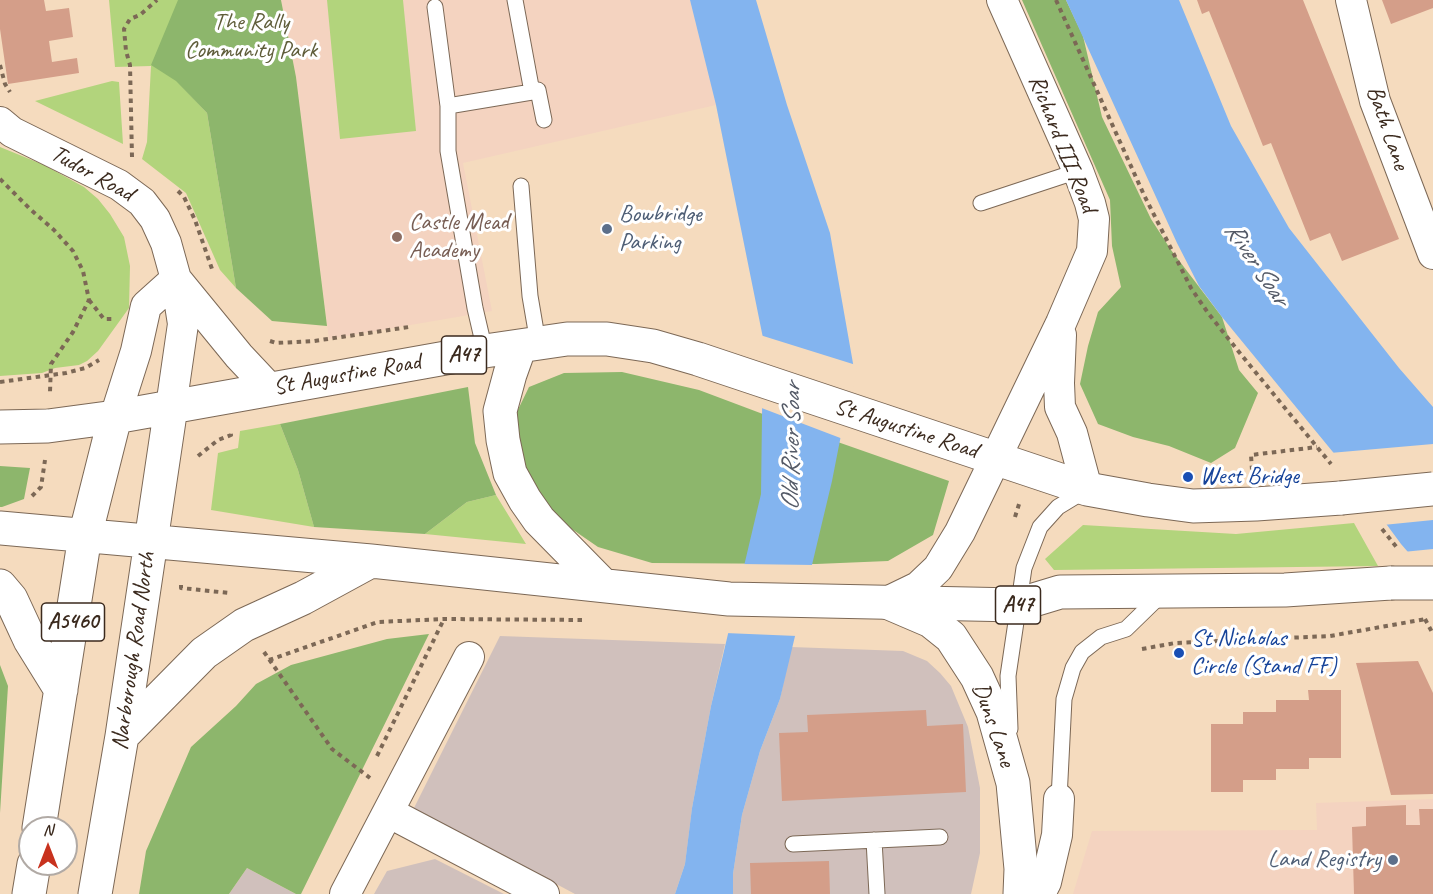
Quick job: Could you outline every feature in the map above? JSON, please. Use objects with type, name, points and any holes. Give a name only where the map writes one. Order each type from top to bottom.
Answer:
[{"type":"main road","name":"St Augustine Road","points":[[171,408],[484,351],[567,339],[607,339],[653,346],[1087,489],[1193,506],[1341,498],[1433,489]]},
{"type":"main road","points":[[529,345],[510,374],[500,411],[510,473],[539,520],[603,585]]},
{"type":"main road","name":"A47","points":[[0,427],[48,426],[171,408]]},
{"type":"main road","name":"Narborough Road North","points":[[95,894],[122,736],[171,408]]},
{"type":"main road","name":"A5460","points":[[41,816],[85,536],[115,417]]},
{"type":"main road","name":"A47","points":[[13,530],[371,561],[729,599],[1017,605],[1060,592],[1285,590],[1391,583],[1433,583]]},
{"type":"main road","points":[[122,736],[204,653],[252,620],[303,598],[371,561]]},
{"type":"main road","name":"A5460","points":[[0,586],[11,599],[30,640],[61,690]]},
{"type":"main road","name":"Duns Lane","points":[[878,602],[932,621],[951,637],[977,677],[993,712],[1013,783],[1021,869],[1020,894]]},
{"type":"main road","points":[[29,894],[32,876]]},
{"type":"street","name":"Richard III Road","points":[[878,602],[918,587],[938,568],[960,532],[1061,323],[1092,251],[1094,219],[1090,203],[1002,0]]},
{"type":"street","name":"Bath Lane","points":[[1351,0],[1375,101],[1433,254]]},
{"type":"street","name":"Tudor Road","points":[[0,122],[12,132],[119,185],[142,202],[155,219],[166,243],[176,279],[183,324],[171,408]]},
{"type":"street","name":"Tudor Road","points":[[176,279],[239,357],[270,389]]},
{"type":"street","points":[[115,417],[136,351],[146,306],[176,279]]},
{"type":"street","name":"Richard III Road","points":[[1061,323],[1060,408],[1072,433],[1087,489]]},
{"type":"street","points":[[345,894],[469,657]]},
{"type":"street","points":[[1040,894],[1046,882],[1057,835],[1059,799]]},
{"type":"street","points":[[392,805],[544,894]]},
{"type":"lane","points":[[515,0],[532,92]]},
{"type":"lane","points":[[435,7],[448,106],[448,151],[484,351]]},
{"type":"lane","points":[[448,106],[538,90],[544,120]]},
{"type":"lane","points":[[981,203],[1078,171]]},
{"type":"lane","points":[[521,186],[530,296],[529,345]]},
{"type":"lane","points":[[1013,783],[1008,676],[1024,568],[1040,527],[1058,507],[1087,489]]},
{"type":"lane","points":[[1059,799],[1064,699],[1073,668],[1082,652],[1101,637],[1126,629],[1164,592]]},
{"type":"lane","points":[[793,844],[940,837]]},
{"type":"lane","points":[[874,840],[877,894]]},
{"type":"path","points":[[119,185],[132,158],[130,65],[124,29],[130,19],[140,15],[157,0]]},
{"type":"path","points":[[1056,0],[1144,195],[1191,288],[1232,344],[1331,464]]},
{"type":"path","points":[[0,179],[73,251],[83,271],[89,300],[73,332],[51,364],[42,487],[28,500],[13,530]]},
{"type":"path","points":[[263,338],[276,343],[314,341],[413,327]]},
{"type":"path","points":[[0,382],[85,368],[104,355]]},
{"type":"path","points":[[1260,453],[1318,447]]},
{"type":"path","points":[[1380,526],[1400,551]]},
{"type":"path","points":[[392,805],[368,776],[332,749],[269,660],[378,622],[444,619],[586,620]]},
{"type":"path","points":[[368,776],[444,619]]},
{"type":"path","points":[[1425,620],[1433,634]]},
{"type":"path","points":[[1134,650],[1175,643],[1330,636],[1433,620]]},
{"type":"shaded area","name":"Castle Mead Academy","points":[[281,0],[690,0],[716,105],[463,163],[492,311],[329,339],[296,77]]},
{"type":"shaded area","points":[[500,636],[725,644],[692,808],[685,864],[675,894],[575,894],[414,808]]},
{"type":"shaded area","points":[[791,647],[903,651],[927,661],[951,686],[968,727],[980,788],[980,853],[971,894],[733,894],[733,874],[742,815],[760,751],[780,699]]},
{"type":"shaded area","points":[[1433,799],[1433,894],[1073,894],[1092,831],[1317,830],[1316,803]]},
{"type":"shaded area","points":[[435,859],[504,894],[374,894],[387,871]]},
{"type":"shaded area","points":[[247,868],[296,894],[229,894]]},
{"type":"green space","points":[[109,0],[281,0],[176,80],[207,113],[236,288],[220,270],[186,193],[142,159],[147,142],[151,66],[115,67]]},
{"type":"green space","name":"The Rally Community Park","points":[[178,0],[281,0],[296,77],[327,326],[272,321],[236,288],[207,113],[176,81],[151,65]]},
{"type":"green space","points":[[327,0],[403,0],[416,131],[340,139]]},
{"type":"green space","points":[[1022,0],[1066,0],[1083,36],[1102,117],[1151,219],[1171,250],[1222,317],[1239,370],[1258,393],[1235,448],[1211,463],[1169,446],[1133,437],[1098,424],[1080,384],[1098,312],[1121,287],[1112,246],[1110,200]]},
{"type":"green space","points":[[112,81],[119,82],[123,144],[35,101]]},
{"type":"green space","points":[[0,147],[44,165],[84,187],[110,214],[124,237],[130,266],[129,308],[98,351],[79,365],[55,368],[42,373],[0,376]]},
{"type":"green space","points":[[622,372],[699,390],[949,481],[933,535],[888,561],[816,564],[652,563],[598,547],[553,516],[529,481],[512,422],[529,387],[564,373]]},
{"type":"green space","points":[[468,387],[475,443],[496,495],[467,502],[425,534],[314,527],[298,470],[280,424]]},
{"type":"green space","points":[[280,424],[298,470],[314,527],[211,510],[218,453],[238,448],[240,431]]},
{"type":"green space","points":[[0,466],[30,468],[24,499],[2,507],[0,507]]},
{"type":"green space","points":[[496,495],[526,544],[425,534],[467,502]]},
{"type":"green space","points":[[1354,523],[1378,566],[1054,570],[1045,559],[1083,525],[1236,534]]},
{"type":"green space","points":[[429,634],[301,894],[296,894],[247,868],[229,894],[139,894],[146,851],[191,747],[236,706],[256,684],[291,665],[387,639]]},
{"type":"green space","points":[[0,665],[8,686],[0,813]]},
{"type":"water","name":"Old River Soar","points":[[690,0],[756,0],[787,105],[830,233],[854,369],[832,481],[780,699],[760,751],[742,815],[733,874],[733,894],[675,894],[685,864],[692,808],[711,706],[761,494],[763,338],[716,105]]},
{"type":"water","name":"River Soar","points":[[1066,0],[1179,0],[1231,126],[1289,228],[1399,368],[1433,407],[1433,581],[1401,544],[1337,457],[1199,286],[1177,243]]},
{"type":"pier","points":[[760,335],[856,365],[857,370],[843,439],[759,407]]},
{"type":"pier","points":[[1433,444],[1433,520],[1383,525],[1330,453]]},
{"type":"pier","points":[[1433,549],[1433,584],[1403,552]]},
{"type":"pier","points":[[741,564],[814,565],[797,636],[725,633]]},
{"type":"building","points":[[0,0],[44,0],[46,11],[69,8],[73,37],[49,41],[52,62],[77,58],[79,73],[8,84],[0,29]]},
{"type":"building","points":[[1197,0],[1303,0],[1399,239],[1342,261],[1330,233],[1310,241],[1271,143],[1263,146],[1209,11],[1202,14]]},
{"type":"building","points":[[1382,0],[1433,0],[1433,8],[1391,24]]},
{"type":"building","points":[[1418,661],[1433,693],[1433,794],[1391,795],[1356,663]]},
{"type":"building","points":[[1308,690],[1341,690],[1341,758],[1309,758],[1309,769],[1276,769],[1276,780],[1243,780],[1243,792],[1211,792],[1211,724],[1243,724],[1243,712],[1276,712],[1276,700],[1309,700]]},
{"type":"building","points":[[926,710],[927,726],[963,724],[966,792],[782,801],[779,733],[808,732],[807,715]]},
{"type":"building","name":"Land Registry","points":[[1406,805],[1406,825],[1420,825],[1419,809],[1433,809],[1433,894],[1354,894],[1352,827],[1366,826],[1366,807]]},
{"type":"building","points":[[829,861],[830,894],[751,894],[750,863]]},
{"type":"place","name":"Bowbridge Parking","points":[[607,229]]},
{"type":"place","name":"Castle Mead Academy","points":[[397,237]]},
{"type":"place","name":"West Bridge","points":[[1188,477]]},
{"type":"place","name":"St Nicholas Circle (Stand FF)","points":[[1179,653]]},
{"type":"place","name":"Land Registry","points":[[1393,860]]}]
